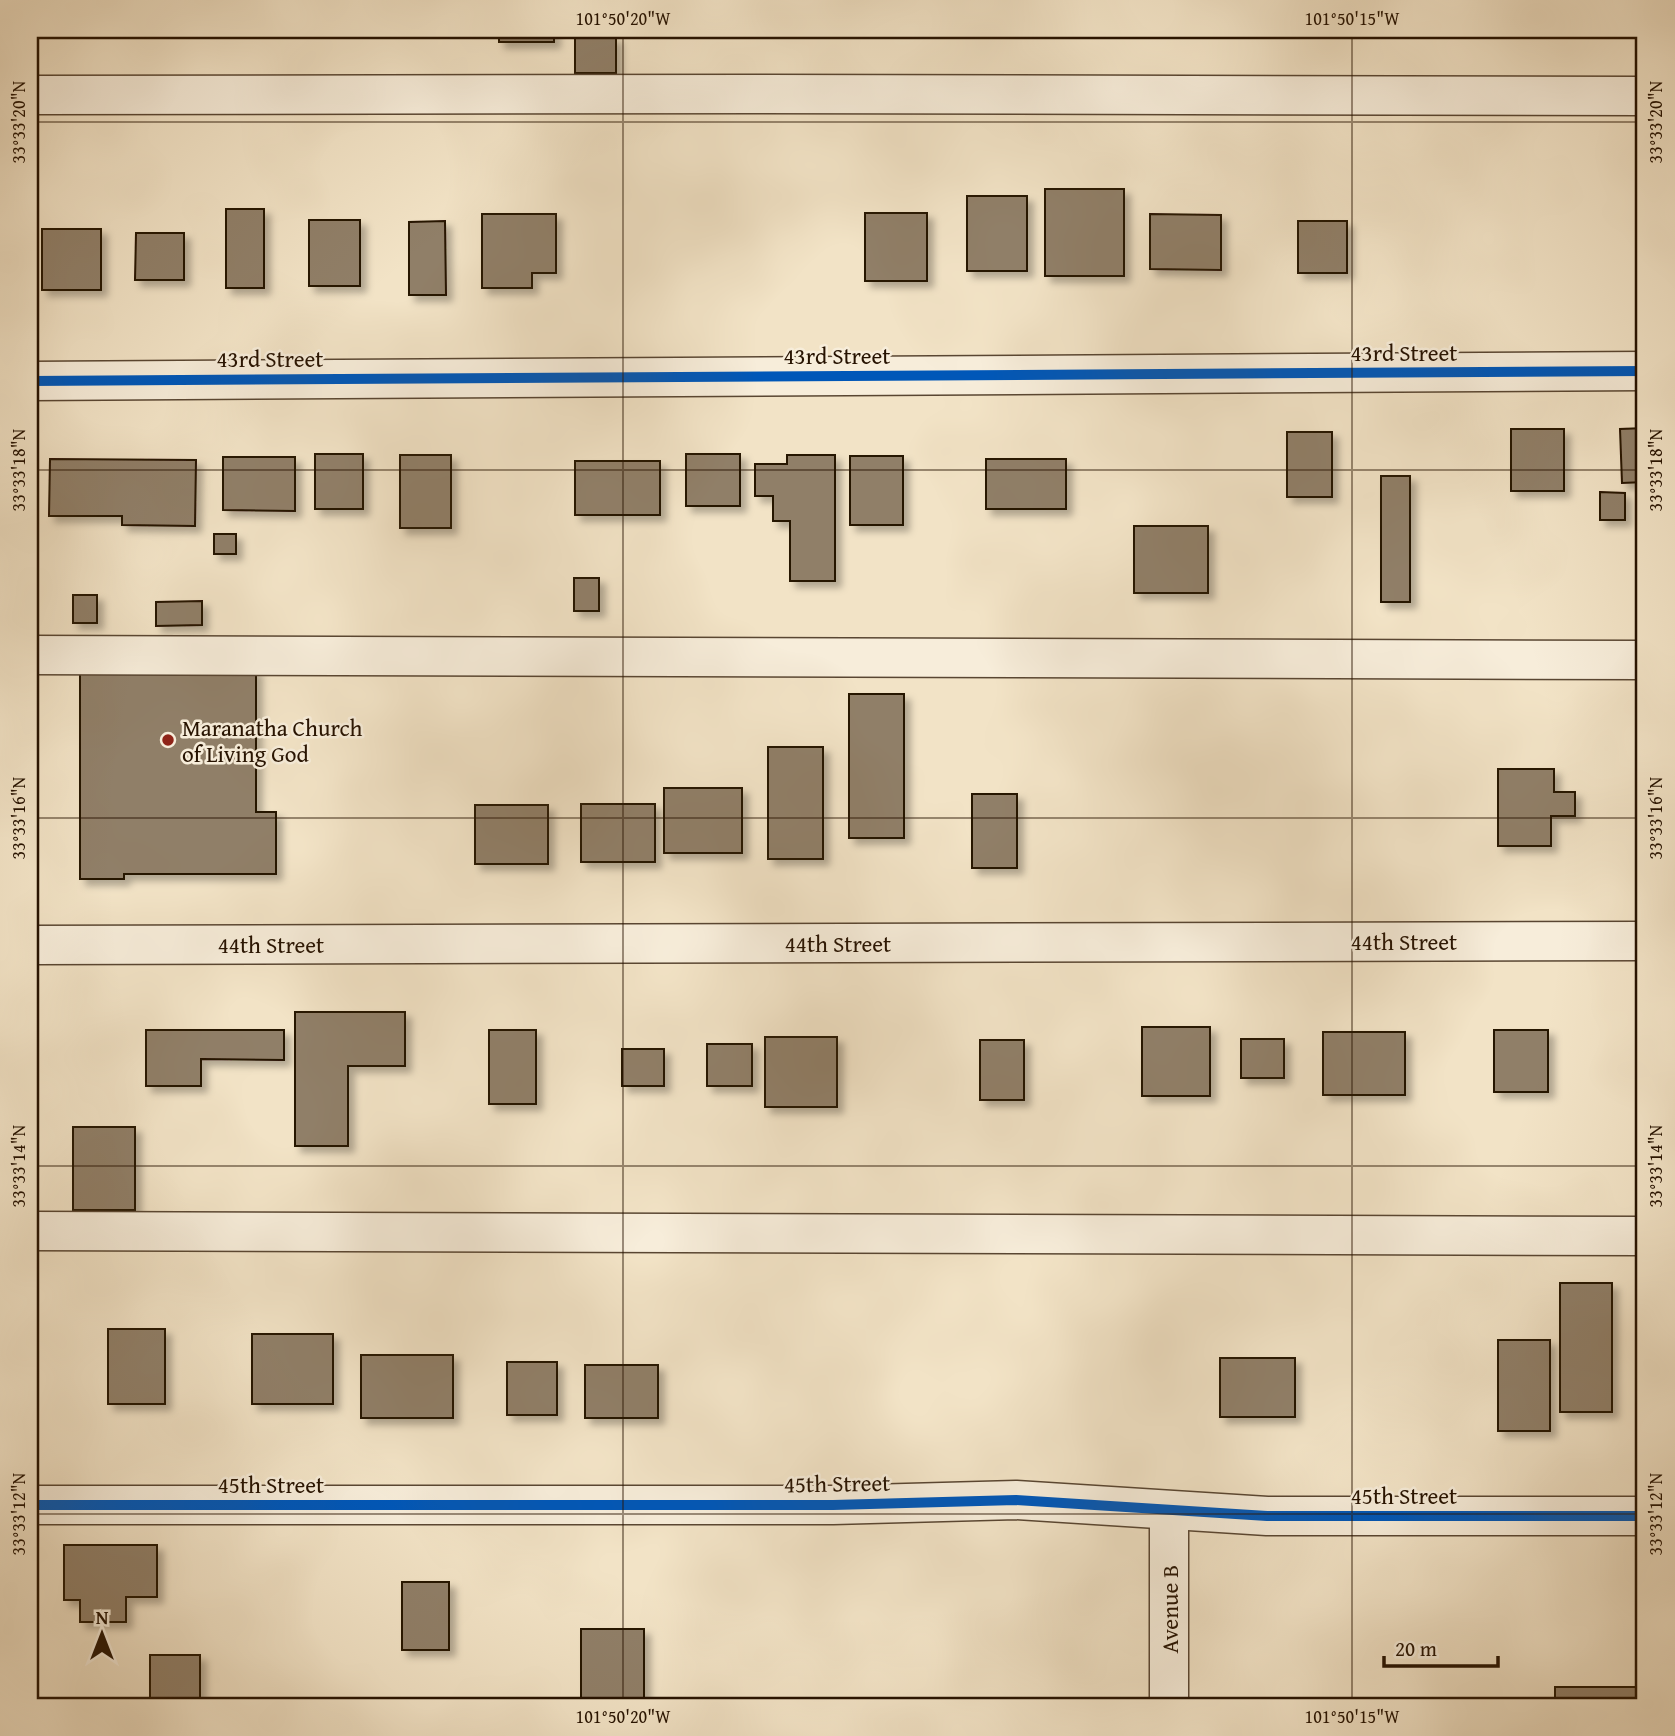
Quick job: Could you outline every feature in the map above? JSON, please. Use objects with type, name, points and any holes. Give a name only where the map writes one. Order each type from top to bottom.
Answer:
[{"type":"street","points":[[30,95],[1645,96]]},
{"type":"street","name":"43rd Street","points":[[30,381],[1645,371]]},
{"type":"street","points":[[30,655],[1645,660]]},
{"type":"street","name":"44th Street","points":[[30,944],[1645,941]]},
{"type":"street","points":[[30,1231],[1645,1236]]},
{"type":"street","name":"45th Street","points":[[30,1505],[833,1505],[1016,1500],[1267,1516],[1645,1516]]},
{"type":"street","name":"Avenue B","points":[[1169,1511],[1169,1706]]},
{"type":"building","points":[[499,30],[554,30],[554,42],[499,42]]},
{"type":"building","points":[[575,37],[616,37],[616,73],[575,73]]},
{"type":"building","points":[[1045,189],[1124,189],[1124,276],[1045,276]]},
{"type":"building","points":[[967,196],[1027,196],[1027,271],[967,271]]},
{"type":"building","points":[[226,209],[264,209],[264,288],[226,288]]},
{"type":"building","points":[[865,213],[927,213],[927,281],[865,281]]},
{"type":"building","points":[[482,214],[556,214],[556,273],[532,273],[532,288],[482,288]]},
{"type":"building","points":[[1150,214],[1221,215],[1221,270],[1150,269]]},
{"type":"building","points":[[309,220],[360,220],[360,286],[309,286]]},
{"type":"building","points":[[445,221],[446,295],[409,295],[409,222]]},
{"type":"building","points":[[1298,221],[1347,221],[1347,273],[1298,273]]},
{"type":"building","points":[[42,229],[101,229],[101,290],[42,290]]},
{"type":"building","points":[[136,233],[184,233],[184,280],[135,280]]},
{"type":"building","points":[[1645,428],[1645,482],[1622,483],[1620,429]]},
{"type":"building","points":[[1511,429],[1564,429],[1564,491],[1511,491]]},
{"type":"building","points":[[1287,432],[1332,432],[1332,497],[1287,497]]},
{"type":"building","points":[[315,454],[363,454],[363,509],[315,509]]},
{"type":"building","points":[[686,454],[740,454],[740,506],[686,506]]},
{"type":"building","points":[[400,455],[451,455],[451,528],[400,528]]},
{"type":"building","points":[[787,455],[835,455],[835,581],[790,581],[790,521],[773,521],[773,496],[755,496],[755,464],[787,464]]},
{"type":"building","points":[[850,456],[903,456],[903,525],[850,525]]},
{"type":"building","points":[[223,457],[295,457],[295,511],[223,510]]},
{"type":"building","points":[[50,459],[196,460],[195,526],[122,525],[122,516],[49,516]]},
{"type":"building","points":[[986,459],[1066,459],[1066,509],[986,509]]},
{"type":"building","points":[[575,461],[660,461],[660,515],[575,515]]},
{"type":"building","points":[[1381,476],[1410,476],[1410,602],[1381,602]]},
{"type":"building","points":[[1600,492],[1625,493],[1625,520],[1600,520]]},
{"type":"building","points":[[1134,526],[1208,526],[1208,593],[1134,593]]},
{"type":"building","points":[[214,534],[236,534],[236,554],[214,554]]},
{"type":"building","points":[[574,578],[599,578],[599,611],[574,611]]},
{"type":"building","points":[[73,595],[97,595],[97,623],[73,623]]},
{"type":"building","points":[[202,601],[202,625],[156,626],[156,602]]},
{"type":"building","name":"Maranatha Church of Living God","points":[[80,669],[256,669],[256,812],[276,812],[276,874],[124,874],[124,879],[80,879]]},
{"type":"building","points":[[849,694],[904,694],[904,838],[849,838]]},
{"type":"building","points":[[768,747],[823,747],[823,859],[768,859]]},
{"type":"building","points":[[1498,769],[1554,769],[1554,792],[1575,792],[1575,816],[1551,816],[1551,846],[1498,846]]},
{"type":"building","points":[[664,788],[742,788],[742,853],[664,853]]},
{"type":"building","points":[[972,794],[1017,794],[1017,868],[972,868]]},
{"type":"building","points":[[581,804],[655,804],[655,862],[581,862]]},
{"type":"building","points":[[475,805],[548,805],[548,864],[475,864]]},
{"type":"building","points":[[295,1012],[405,1012],[405,1066],[348,1066],[348,1146],[295,1146]]},
{"type":"building","points":[[1142,1027],[1210,1027],[1210,1096],[1142,1096]]},
{"type":"building","points":[[146,1030],[284,1030],[284,1060],[201,1059],[201,1086],[146,1086]]},
{"type":"building","points":[[489,1030],[536,1030],[536,1104],[489,1104]]},
{"type":"building","points":[[1494,1030],[1548,1030],[1548,1092],[1494,1092]]},
{"type":"building","points":[[1323,1032],[1405,1032],[1405,1095],[1323,1095]]},
{"type":"building","points":[[765,1037],[837,1037],[837,1107],[765,1107]]},
{"type":"building","points":[[1241,1039],[1284,1039],[1284,1078],[1241,1078]]},
{"type":"building","points":[[980,1040],[1024,1040],[1024,1100],[980,1100]]},
{"type":"building","points":[[707,1044],[752,1044],[752,1086],[707,1086]]},
{"type":"building","points":[[622,1049],[664,1049],[664,1086],[622,1086]]},
{"type":"building","points":[[1645,1052],[1645,1159],[1644,1159]]},
{"type":"building","points":[[73,1127],[135,1127],[135,1210],[73,1210]]},
{"type":"building","points":[[1560,1283],[1612,1283],[1612,1412],[1560,1412]]},
{"type":"building","points":[[108,1329],[165,1329],[165,1404],[108,1404]]},
{"type":"building","points":[[252,1334],[333,1334],[333,1404],[252,1404]]},
{"type":"building","points":[[1498,1340],[1550,1340],[1550,1431],[1498,1431]]},
{"type":"building","points":[[361,1355],[453,1355],[453,1418],[361,1418]]},
{"type":"building","points":[[1220,1358],[1295,1358],[1295,1417],[1220,1417]]},
{"type":"building","points":[[507,1362],[557,1362],[557,1415],[507,1415]]},
{"type":"building","points":[[585,1365],[658,1365],[658,1418],[585,1418]]},
{"type":"building","points":[[64,1545],[157,1545],[157,1597],[126,1597],[126,1622],[80,1622],[80,1600],[64,1600]]},
{"type":"building","points":[[402,1582],[449,1582],[449,1650],[402,1650]]},
{"type":"building","points":[[581,1629],[644,1629],[644,1704],[726,1706],[581,1706]]},
{"type":"building","points":[[150,1655],[200,1655],[200,1699],[150,1699]]},
{"type":"building","points":[[1555,1687],[1645,1687],[1645,1706],[1555,1706]]},
{"type":"cycle path","points":[[30,381],[1645,371]]},
{"type":"cycle path","points":[[30,1505],[833,1505],[1016,1500],[1267,1516],[1645,1516]]},
{"type":"place","name":"Maranatha Church of Living God","points":[[168,740]]}]
